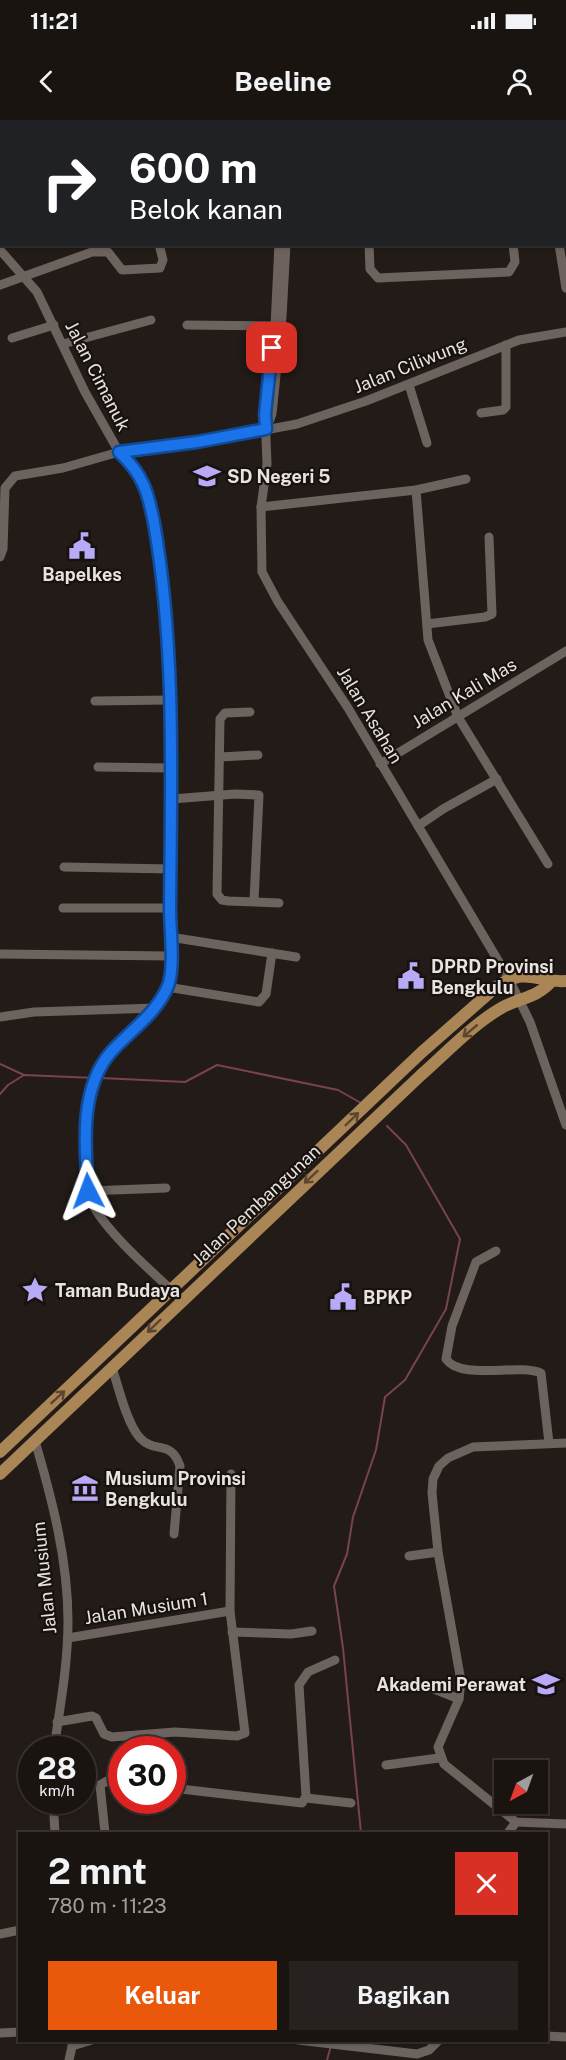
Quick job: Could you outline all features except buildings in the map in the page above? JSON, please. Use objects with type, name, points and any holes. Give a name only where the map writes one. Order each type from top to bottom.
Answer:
[{"type":"main road","name":"Jalan Pembangunan","points":[[0,1452],[422,1052],[508,979],[533,975],[551,982],[566,981]]},
{"type":"main road","name":"Jalan Pembangunan","points":[[0,1474],[330,1160],[468,1033],[503,1007],[539,994],[551,982]]},
{"type":"main road","points":[[320,1150],[330,1160]]},
{"type":"main road","points":[[28,1425],[35,1441]]},
{"type":"street","points":[[0,285],[92,252],[108,252],[122,270],[157,268],[163,263],[159,246]]},
{"type":"street","points":[[266,429],[265,414],[275,326],[279,246]]},
{"type":"street","points":[[266,429],[272,414],[281,327],[286,246]]},
{"type":"street","points":[[369,246],[370,269],[378,278],[509,272],[515,262],[513,246]]},
{"type":"street","name":"Jalan Cimanuk","points":[[0,250],[37,292],[85,392],[119,452],[138,470],[154,522],[165,610],[172,799],[170,956],[167,987],[156,1008],[110,1053],[102,1064],[93,1088],[86,1123],[88,1191],[94,1207],[108,1225],[182,1300]]},
{"type":"street","points":[[564,254],[566,288]]},
{"type":"street","points":[[63,344],[151,320]]},
{"type":"street","points":[[187,325],[275,326]]},
{"type":"street","points":[[12,338],[54,326]]},
{"type":"street","name":"Jalan Ciliwung","points":[[0,557],[3,549],[5,488],[15,476],[63,468],[119,452],[197,442],[306,421],[409,385],[529,337],[566,332]]},
{"type":"street","points":[[481,413],[503,410],[506,407],[506,345]]},
{"type":"street","points":[[409,385],[427,443]]},
{"type":"street","name":"Jalan Asahan","points":[[266,429],[267,464],[261,507],[260,557],[266,582],[348,708],[508,979],[548,1070],[566,1125]]},
{"type":"street","points":[[261,507],[416,490],[466,479]]},
{"type":"street","points":[[416,490],[428,640],[458,717],[548,864]]},
{"type":"street","points":[[427,624],[486,617],[492,614],[489,537]]},
{"type":"street","name":"Jalan Kali Mas","points":[[380,764],[566,651]]},
{"type":"street","points":[[95,701],[168,700]]},
{"type":"street","points":[[250,712],[229,712],[222,716],[217,894],[222,900],[279,903]]},
{"type":"street","points":[[220,756],[258,755]]},
{"type":"street","points":[[98,767],[171,768]]},
{"type":"street","points":[[418,826],[443,808],[497,779]]},
{"type":"street","points":[[172,799],[257,793],[260,798],[254,901]]},
{"type":"street","points":[[64,867],[171,869]]},
{"type":"street","points":[[63,908],[170,908]]},
{"type":"street","points":[[170,937],[296,957]]},
{"type":"street","points":[[167,987],[259,1002],[266,994],[272,953]]},
{"type":"street","points":[[0,954],[170,956]]},
{"type":"street","points":[[0,1017],[34,1012],[156,1008]]},
{"type":"street","points":[[88,1191],[166,1188]]},
{"type":"street","points":[[496,1251],[476,1262],[452,1326],[446,1359],[452,1365],[473,1369],[541,1373],[549,1443]]},
{"type":"street","points":[[112,1367],[138,1436],[154,1446],[168,1448],[177,1456],[180,1466],[174,1534]]},
{"type":"street","name":"Jalan Musium","points":[[35,1441],[52,1502],[63,1559],[68,1638],[55,1736]]},
{"type":"street","points":[[566,1443],[473,1447],[458,1452],[439,1466],[433,1479],[432,1494],[438,1552],[461,1681],[459,1699],[438,1747],[440,1758],[462,1781],[516,1822],[566,1824]]},
{"type":"street","points":[[57,1722],[92,1716],[96,1718],[104,1734],[111,1737],[175,1732],[228,1737],[245,1733],[246,1725],[230,1611],[231,1474]]},
{"type":"street","points":[[409,1556],[438,1552]]},
{"type":"street","name":"Jalan Musium 1","points":[[68,1638],[230,1611]]},
{"type":"street","points":[[232,1632],[291,1634],[312,1631]]},
{"type":"street","points":[[306,1798],[299,1685],[308,1672],[335,1660]]},
{"type":"street","points":[[408,1684],[429,1687],[459,1699]]},
{"type":"street","points":[[386,1765],[440,1758]]},
{"type":"street","points":[[105,1832],[100,1785],[108,1781]]},
{"type":"street","points":[[186,1790],[298,1804],[306,1798],[351,1803]]},
{"type":"street","points":[[54,1814],[55,1832]]},
{"type":"street","points":[[509,1832],[516,1822]]},
{"type":"street","points":[[0,1934],[18,1930]]},
{"type":"street","points":[[0,2033],[18,2032]]},
{"type":"street","points":[[548,2036],[566,2037]]},
{"type":"street","points":[[310,2042],[417,2054],[429,2050],[437,2042]]},
{"type":"street","points":[[384,2052],[386,2042]]},
{"type":"street","points":[[69,2060],[73,2043]]},
{"type":"waterway","points":[[0,1064],[24,1075]]},
{"type":"waterway","points":[[101,1078],[185,1082],[217,1065],[338,1090],[361,1103]]},
{"type":"waterway","points":[[0,1094],[8,1085],[24,1075],[95,1078]]},
{"type":"waterway","points":[[361,1832],[343,1648],[334,1586],[347,1554],[353,1517],[376,1450],[385,1397],[405,1380],[446,1309],[460,1239],[406,1145],[387,1126]]},
{"type":"waterway","points":[[327,2060],[331,2046]]},
{"type":"place","name":"SD Negeri 5","points":[[207,476]]},
{"type":"place","name":"Bapelkes","points":[[82,546]]},
{"type":"place","name":"DPRD Provinsi Bengkulu","points":[[411,976]]},
{"type":"place","name":"Taman Budaya","points":[[35,1290]]},
{"type":"place","name":"BPKP","points":[[343,1297]]},
{"type":"place","name":"Musium Provinsi Bengkulu","points":[[85,1488]]},
{"type":"place","name":"Akademi Perawat","points":[[546,1684]]},
{"type":"route","points":[[88,1191],[86,1123],[93,1088],[102,1064],[110,1053],[156,1008],[167,987],[170,966],[172,799],[165,610],[154,522],[147,496],[138,470],[119,452],[197,442],[266,429],[265,414],[272,348]]}]
